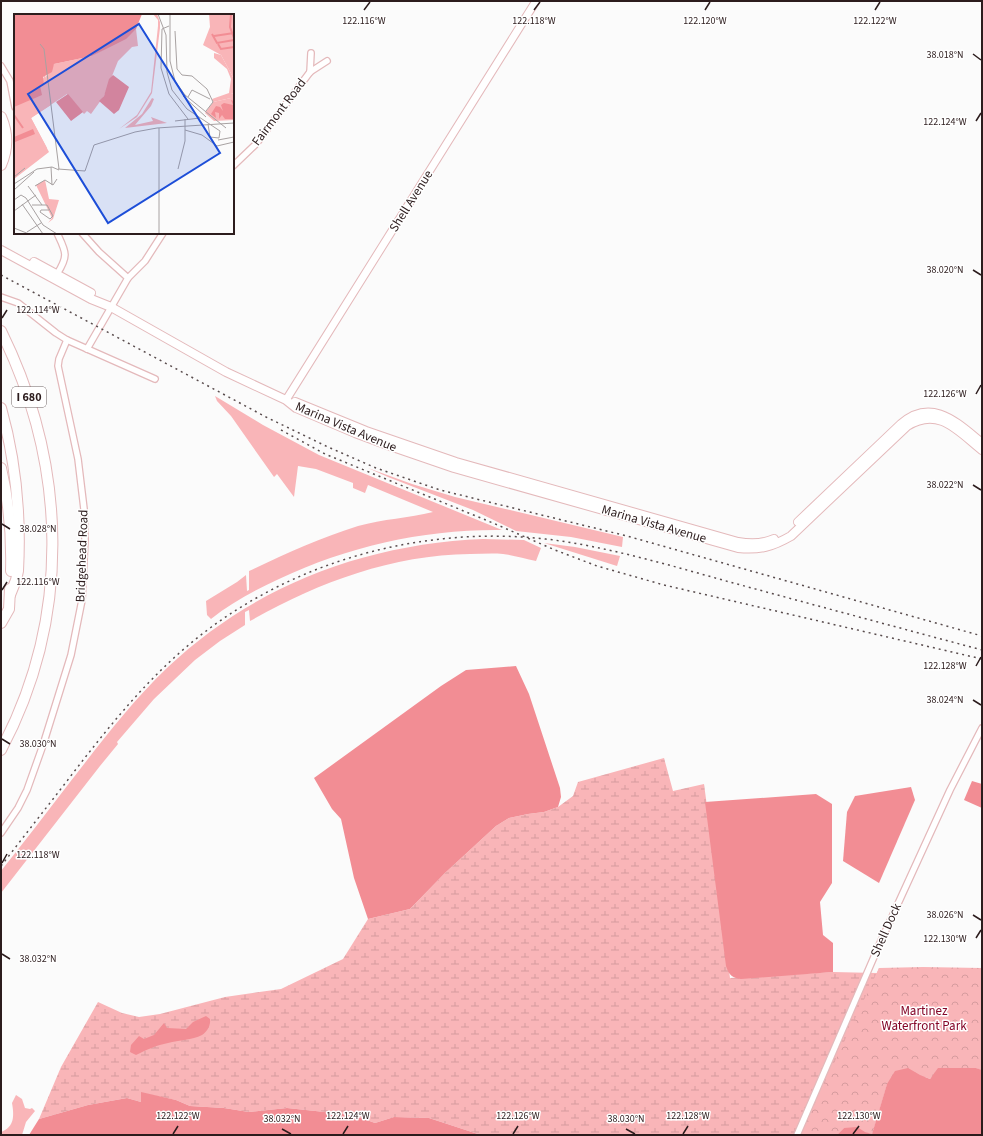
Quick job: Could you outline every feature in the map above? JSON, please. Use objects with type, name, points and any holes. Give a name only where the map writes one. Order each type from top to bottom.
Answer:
[{"type":"highway","points":[[1,117],[5,127],[7,142],[6,151],[1,165]]},
{"type":"highway","name":"I 680","points":[[1,331],[21,374],[39,431],[50,490],[52,549],[49,597],[39,650],[23,701],[1,750]]},
{"type":"highway","name":"I 680","points":[[1,408],[12,454],[19,512],[18,571],[10,595]]},
{"type":"highway","name":"I 680","points":[[1,468],[7,500],[12,560],[9,609],[1,623]]},
{"type":"main road","name":"Marina Vista Avenue","points":[[1,244],[95,295],[111,307],[226,372],[286,400],[298,403],[366,431],[456,462],[738,542],[749,544],[768,542],[786,533],[901,424],[911,417],[926,412],[934,412],[945,416],[957,423],[982,443]]},
{"type":"main road","name":"Marina Vista Avenue","points":[[1,250],[91,299],[111,307]]},
{"type":"main road","name":"Marina Vista Avenue","points":[[286,400],[296,408],[322,419],[383,444],[425,458],[738,548],[749,549],[762,549],[772,546],[791,536],[907,426],[920,419],[930,418],[944,421],[982,450]]},
{"type":"street","name":"Shell Avenue","points":[[286,400],[536,1]]},
{"type":"street","points":[[310,53],[310,72]]},
{"type":"street","name":"Fairmont Road","points":[[234,165],[256,144],[310,72],[327,61]]},
{"type":"street","points":[[1,66],[10,82],[14,102]]},
{"type":"street","points":[[57,274],[64,262],[65,255],[65,249],[58,234]]},
{"type":"street","points":[[83,234],[99,252],[128,278]]},
{"type":"street","points":[[87,349],[128,278],[145,261],[162,234]]},
{"type":"street","points":[[1,297],[18,303],[51,330],[67,340],[155,379]]},
{"type":"street","name":"Bridgehead Road","points":[[1,833],[18,808],[24,796],[43,745],[71,655],[82,600],[85,561],[84,510],[78,460],[58,366],[60,353],[67,340]]},
{"type":"street","name":"Shell Dock","points":[[797,1135],[880,943],[950,790],[982,728]]},
{"type":"green space","points":[[215,396],[263,425],[319,455],[502,530],[473,530],[416,536],[333,557],[306,567],[252,592],[211,619],[207,615],[206,601],[246,575],[247,591],[249,590],[249,571],[303,547],[358,526],[433,512],[368,485],[365,493],[353,488],[353,483],[316,469],[298,466],[294,497],[277,474],[274,477],[231,416],[217,401]]},
{"type":"green space","points":[[368,468],[412,484],[455,497],[623,537],[622,547],[571,537],[516,531],[473,510]]},
{"type":"green space","points":[[483,539],[524,540],[541,548],[536,561],[503,554],[470,554],[412,560],[383,566],[328,583],[275,607],[250,621],[249,610],[245,612],[245,625],[220,641],[195,660],[154,699],[117,742],[118,744],[1,893],[1,871],[103,740],[154,681],[202,638],[237,613],[275,592],[314,574],[354,560],[396,550],[439,543]]},
{"type":"green space","points":[[544,543],[575,547],[620,556],[617,566]]},
{"type":"green space","points":[[664,758],[673,791],[704,784],[730,978],[833,972],[877,973],[879,968],[982,968],[982,1070],[976,1068],[887,1084],[872,1134],[844,1128],[837,1135],[481,1135],[429,1118],[394,1117],[375,1123],[353,1115],[287,1108],[249,1112],[224,1108],[190,1106],[176,1100],[141,1093],[141,1102],[127,1098],[88,1105],[39,1119],[61,1067],[98,1002],[122,1013],[139,1017],[160,1014],[225,997],[281,989],[343,959],[368,919],[410,909],[445,873],[496,826],[509,818],[544,812],[558,807],[573,796],[578,782]]},
{"type":"green space","name":"Martinez Waterfront Park","points":[[879,968],[982,968],[982,1070],[976,1068],[938,1068],[930,1079],[908,1068],[887,1084],[872,1134],[857,1127],[844,1128],[837,1135],[800,1135]]},
{"type":"green space","points":[[16,1095],[22,1099],[25,1108],[32,1108],[35,1111],[26,1122],[22,1135],[1,1135],[1,1132],[6,1130],[11,1124],[13,1116],[12,1103]]},
{"type":"shaded area","points":[[516,666],[529,694],[560,788],[561,797],[558,807],[544,812],[509,818],[496,826],[445,873],[410,909],[368,919],[354,878],[341,819],[332,809],[314,778],[441,686],[466,670]]},
{"type":"shaded area","points":[[972,781],[982,784],[982,808],[964,800]]},
{"type":"shaded area","points":[[911,787],[915,800],[879,883],[843,861],[847,812],[855,796]]},
{"type":"shaded area","points":[[816,794],[832,804],[832,883],[820,902],[823,935],[833,943],[833,972],[741,979],[735,978],[728,972],[726,966],[705,802]]},
{"type":"shaded area","points":[[206,1016],[210,1019],[210,1024],[202,1035],[160,1045],[136,1055],[130,1052],[131,1045],[139,1036],[144,1039],[154,1035],[164,1023],[167,1028],[186,1029],[193,1022]]},
{"type":"shaded area","points":[[908,1068],[930,1079],[938,1068],[976,1068],[982,1070],[982,1135],[837,1135],[844,1128],[857,1127],[872,1134],[887,1084],[895,1071]]},
{"type":"shaded area","points":[[141,1092],[176,1100],[190,1106],[224,1108],[249,1112],[287,1108],[353,1115],[375,1123],[394,1117],[429,1118],[481,1135],[29,1135],[39,1119],[88,1105],[127,1098],[141,1102]]},
{"type":"railway","points":[[1,275],[266,417],[376,468],[440,490],[627,536],[982,636]]},
{"type":"railway","points":[[281,430],[325,454],[597,566],[664,585],[982,659]]},
{"type":"railway","points":[[1,866],[98,741],[157,674],[191,643],[231,614],[273,589],[318,569],[365,553],[413,543],[463,537],[512,536],[561,541],[605,549],[649,560],[982,650]]}]
